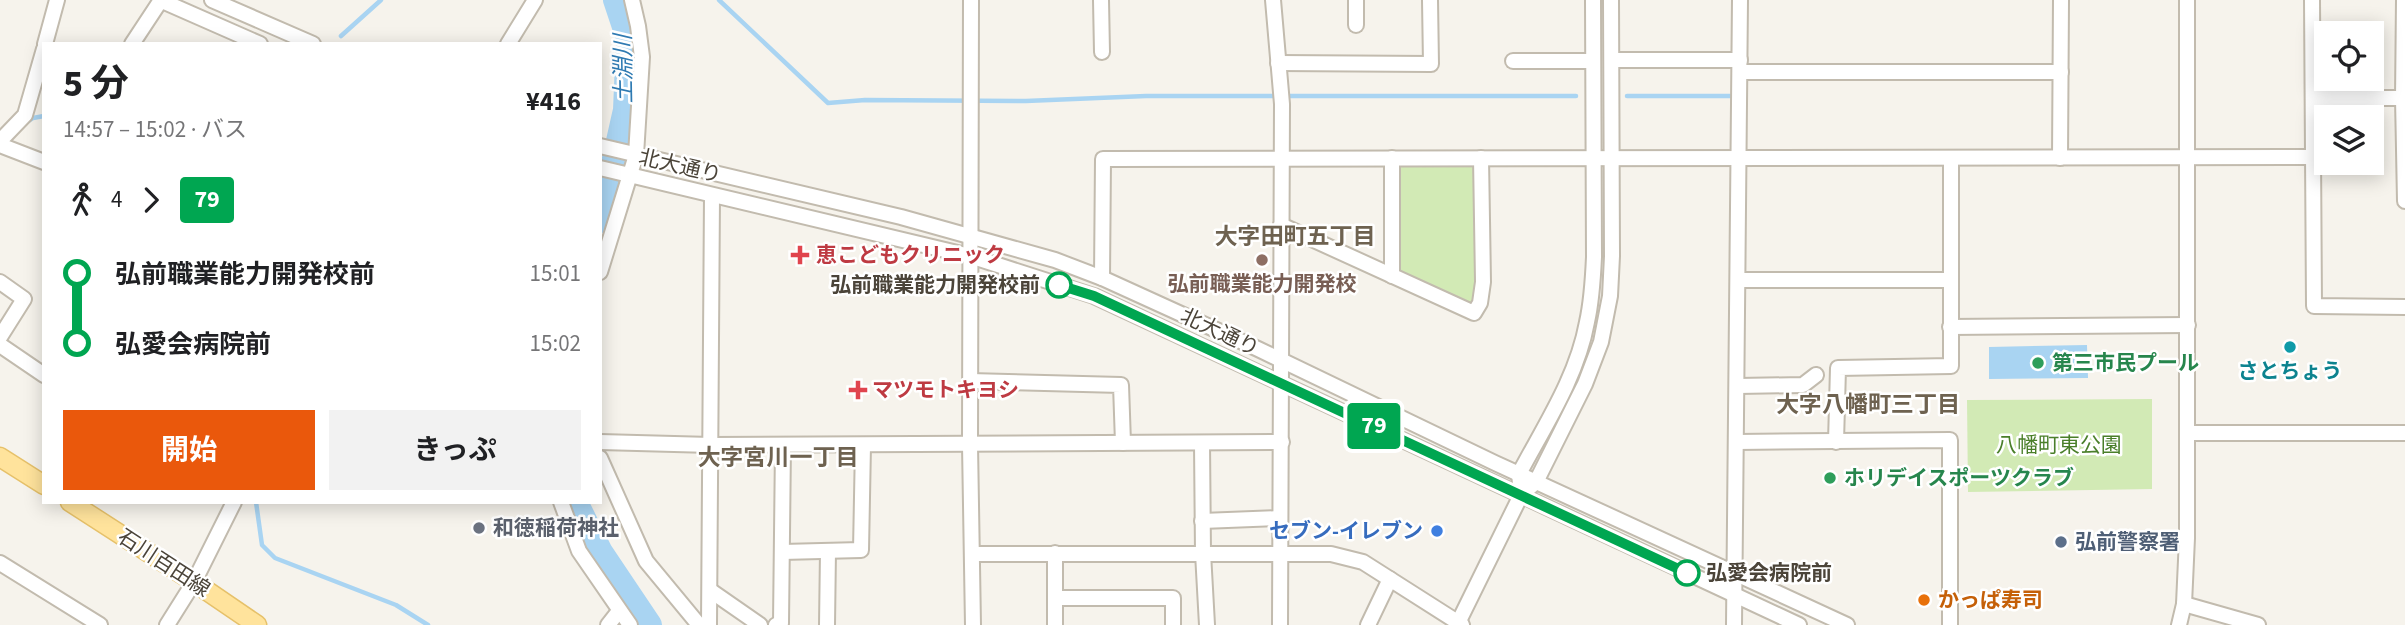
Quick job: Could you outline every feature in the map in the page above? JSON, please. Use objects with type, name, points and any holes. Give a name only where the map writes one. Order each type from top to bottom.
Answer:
[{"type":"main road","points":[[0,457],[42,484]]},
{"type":"main road","name":"石川百田線","points":[[74,504],[257,625]]},
{"type":"street","points":[[46,42],[58,0]]},
{"type":"street","points":[[133,42],[160,0],[255,42]]},
{"type":"street","points":[[212,0],[308,42]]},
{"type":"street","points":[[509,42],[535,0]]},
{"type":"street","points":[[602,265],[632,154],[642,57],[632,0]]},
{"type":"street","points":[[971,0],[970,445],[973,625]]},
{"type":"street","points":[[1101,0],[1101,52]]},
{"type":"street","points":[[1273,0],[1282,104],[1280,625]]},
{"type":"street","points":[[1356,0],[1356,25]]},
{"type":"street","points":[[1278,63],[1430,64],[1430,0]]},
{"type":"street","points":[[1521,495],[1519,474],[1565,388],[1587,324],[1594,257],[1593,0]]},
{"type":"street","points":[[972,554],[1331,554],[1363,562],[1459,624],[1521,495],[1536,482],[1585,384],[1601,342],[1610,296],[1611,0]]},
{"type":"street","points":[[1734,625],[1740,0]]},
{"type":"street","points":[[2060,0],[2060,158]]},
{"type":"street","points":[[2179,625],[2184,604],[2188,433],[2187,0]]},
{"type":"street","points":[[2312,0],[2314,105]]},
{"type":"street","points":[[2404,0],[2405,201]]},
{"type":"street","points":[[42,56],[25,115],[0,143],[42,161]]},
{"type":"street","points":[[1612,60],[1740,66],[2061,72]]},
{"type":"street","points":[[1513,61],[1593,61]]},
{"type":"street","points":[[2314,98],[2404,98]]},
{"type":"street","name":"北大通り","points":[[602,146],[901,217],[1055,260],[1102,278],[1847,625]]},
{"type":"street","points":[[1392,158],[1392,276]]},
{"type":"street","points":[[1281,225],[1474,313],[1480,303],[1483,282],[1481,158]]},
{"type":"street","points":[[1836,442],[1838,368],[1951,366],[1951,158]]},
{"type":"street","points":[[1102,278],[1103,159],[2314,158]]},
{"type":"street","points":[[602,169],[970,256],[1094,296],[1799,625]]},
{"type":"street","points":[[2314,175],[2314,306],[2405,307]]},
{"type":"street","points":[[709,625],[712,196]]},
{"type":"street","points":[[1738,280],[1950,280]]},
{"type":"street","points":[[0,282],[24,299],[0,337]]},
{"type":"street","points":[[1950,327],[2188,325]]},
{"type":"street","points":[[0,345],[42,373]]},
{"type":"street","points":[[1738,386],[1803,386],[1816,375]]},
{"type":"street","points":[[970,381],[1121,385],[1123,443]]},
{"type":"street","points":[[2188,433],[2405,433]]},
{"type":"street","points":[[1737,442],[1950,440],[1950,625]]},
{"type":"street","points":[[602,442],[970,445],[1282,442]]},
{"type":"street","points":[[1202,443],[1203,553],[1208,625]]},
{"type":"street","points":[[776,625],[781,623],[783,445]]},
{"type":"street","points":[[782,552],[861,550],[863,445]]},
{"type":"street","points":[[602,462],[646,561],[699,625]]},
{"type":"street","points":[[167,625],[194,582],[233,504]]},
{"type":"street","points":[[562,504],[579,551],[630,625]]},
{"type":"street","points":[[1202,521],[1280,518]]},
{"type":"street","points":[[827,625],[828,551]]},
{"type":"street","points":[[1055,554],[1055,625]]},
{"type":"street","points":[[0,563],[100,625]]},
{"type":"street","points":[[1368,625],[1390,579]]},
{"type":"street","points":[[711,591],[760,625]]},
{"type":"street","points":[[1055,598],[1172,598],[1173,625]]},
{"type":"street","points":[[2184,604],[2258,625]]},
{"type":"street","points":[[608,625],[619,611]]},
{"type":"green space","points":[[1400,165],[1471,165],[1477,172],[1478,248],[1474,302],[1469,305],[1400,274],[1397,267],[1395,170]]},
{"type":"green space","name":"八幡町東公園","points":[[2152,399],[2152,489],[1968,492],[1967,400]]},
{"type":"water","name":"第三市民プール","points":[[2087,345],[2088,378],[1989,379],[1989,347]]},
{"type":"waterway","points":[[341,36],[381,0]]},
{"type":"waterway","name":"土淵川","points":[[602,212],[625,110],[628,39],[615,0]]},
{"type":"waterway","points":[[719,0],[828,103],[865,100],[1026,101],[1146,96],[1274,96]]},
{"type":"waterway","points":[[1288,96],[1576,96]]},
{"type":"waterway","points":[[1627,96],[1730,96]]},
{"type":"waterway","points":[[27,122],[42,116]]},
{"type":"waterway","points":[[256,504],[262,545],[275,558],[396,605],[428,625]]},
{"type":"waterway","name":"土淵川","points":[[577,504],[601,552],[650,625]]},
{"type":"bus line","name":"79","points":[[1059,285],[1094,296],[1687,573]]},
{"type":"place","name":"恵こどもクリニック","points":[[800,255]]},
{"type":"place","name":"弘前職業能力開発校","points":[[1262,260]]},
{"type":"place","name":"弘前職業能力開発校前","points":[[1059,285]]},
{"type":"place","name":"さとちょう","points":[[2290,347]]},
{"type":"place","name":"第三市民プール","points":[[2038,363]]},
{"type":"place","name":"マツモトキヨシ","points":[[858,390]]},
{"type":"place","name":"ホリデイスポーツクラブ","points":[[1830,478]]},
{"type":"place","name":"和徳稲荷神社","points":[[479,528]]},
{"type":"place","name":"セブン-イレブン","points":[[1437,531]]},
{"type":"place","name":"弘前警察署","points":[[2061,542]]},
{"type":"place","name":"弘愛会病院前","points":[[1687,573]]},
{"type":"place","name":"かっぱ寿司","points":[[1924,600]]},
{"type":"district","name":"大字田町五丁目","points":[[1295,236]]},
{"type":"district","name":"大字八幡町三丁目","points":[[1868,404]]},
{"type":"district","name":"大字宮川一丁目","points":[[778,457]]}]
